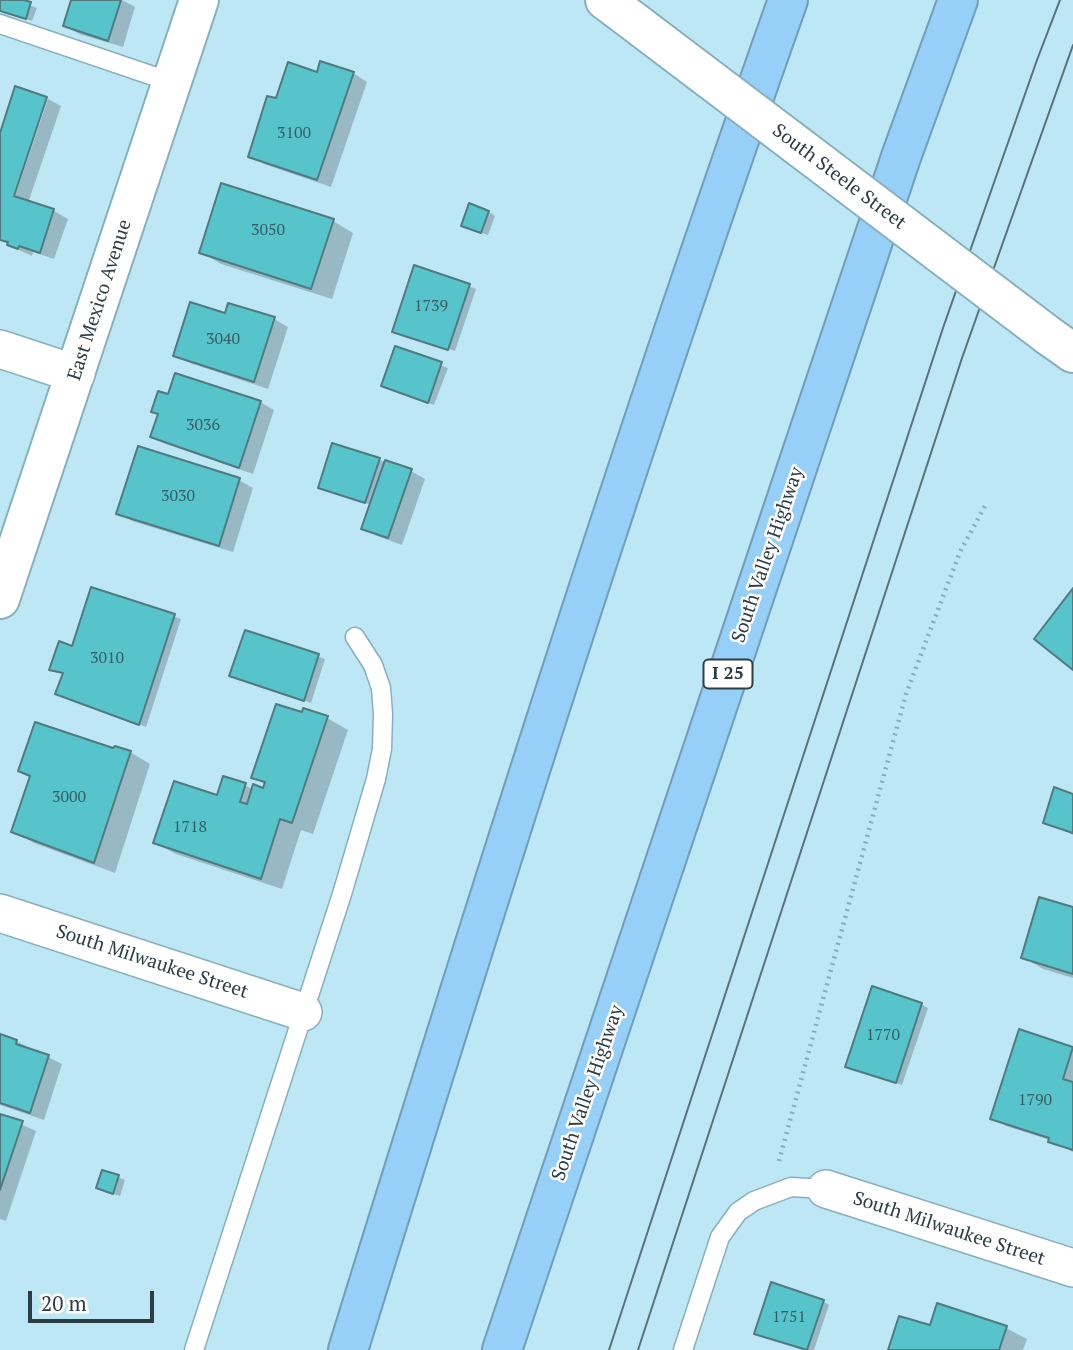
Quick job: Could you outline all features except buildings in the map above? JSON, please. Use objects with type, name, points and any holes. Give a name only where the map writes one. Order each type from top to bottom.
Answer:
[{"type":"highway","points":[[348,1350],[583,600],[675,322],[788,0]]},
{"type":"highway","name":"South Valley Highway","points":[[502,1350],[896,170],[958,0]]},
{"type":"highway","points":[[341,1350],[376,1258]]},
{"type":"street","name":"East Mexico Avenue","points":[[0,599],[199,0]]},
{"type":"street","name":"South Steele Street","points":[[619,11],[1061,344]]},
{"type":"street","points":[[0,349],[75,374]]},
{"type":"street","name":"South Milwaukee Street","points":[[0,913],[303,1012]]},
{"type":"street","name":"South Milwaukee Street","points":[[826,1189],[1073,1268]]},
{"type":"lane","points":[[0,24],[171,82]]},
{"type":"lane","points":[[194,1350],[376,779],[382,749],[383,714],[380,688],[373,665],[355,637]]},
{"type":"lane","points":[[683,1350],[720,1237],[738,1212],[770,1194],[791,1188],[826,1189]]},
{"type":"path","points":[[770,1194],[905,694],[960,552],[987,502]]},
{"type":"tram line","points":[[609,1350],[943,328],[1060,0]]},
{"type":"tram line","points":[[638,1350],[962,358],[1073,45]]}]
